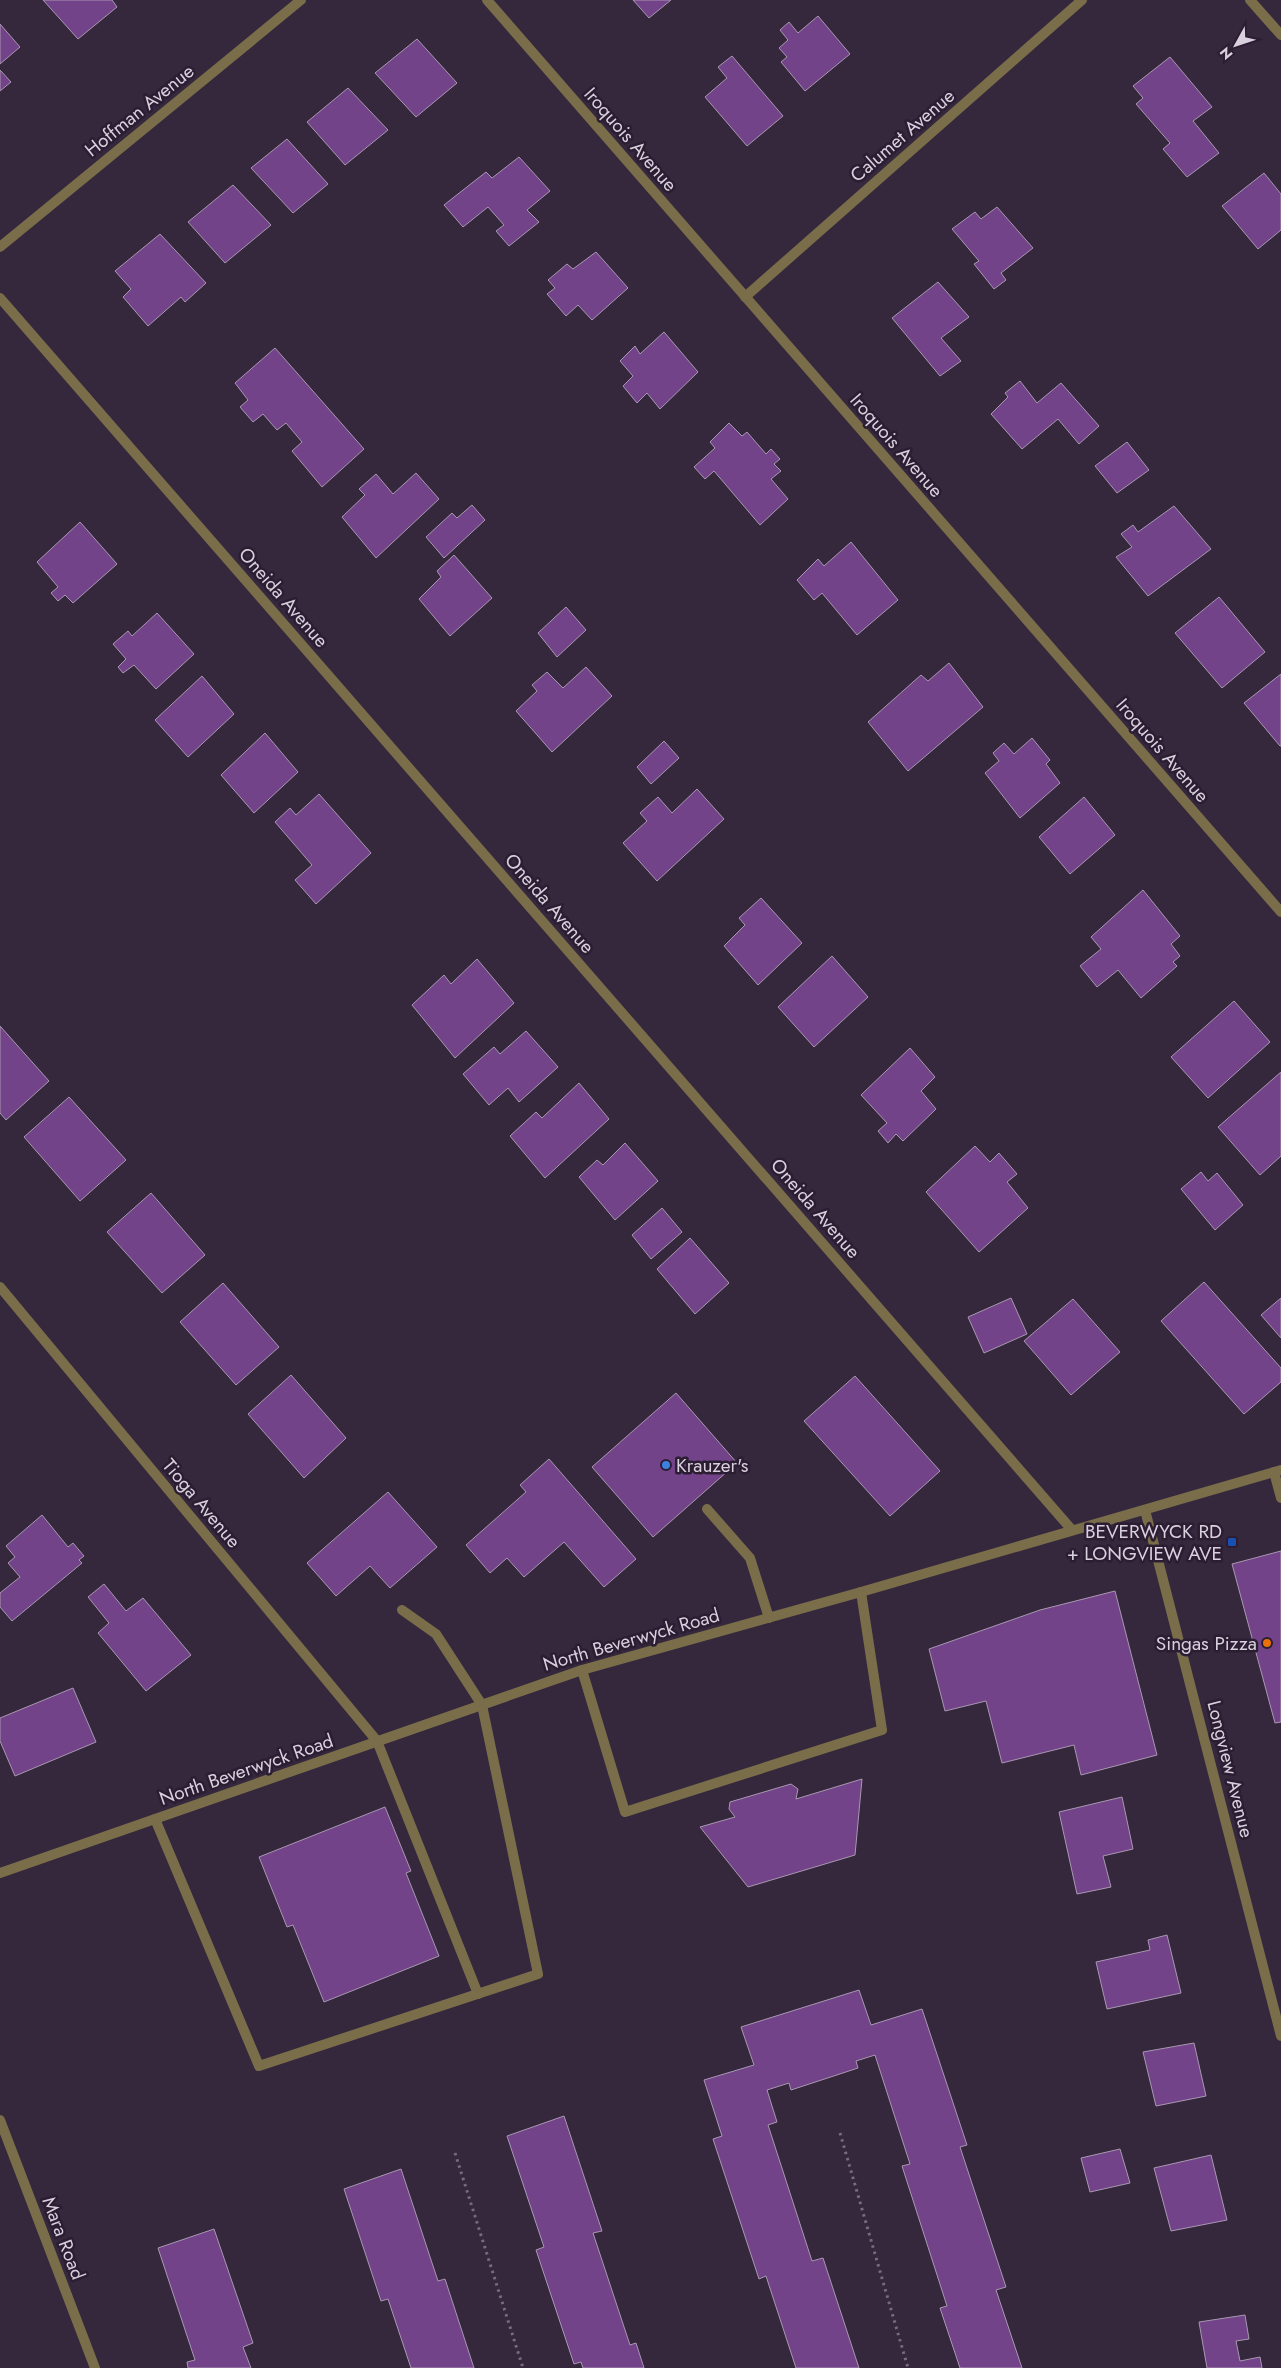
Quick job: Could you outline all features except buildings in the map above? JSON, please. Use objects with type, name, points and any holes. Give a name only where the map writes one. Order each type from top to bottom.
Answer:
[{"type":"street","name":"Hoffman Avenue","points":[[0,247],[301,0]]},
{"type":"street","name":"Iroquois Avenue","points":[[487,0],[1281,912]]},
{"type":"street","name":"Calumet Avenue","points":[[745,297],[1082,0]]},
{"type":"street","points":[[1250,0],[1281,35]]},
{"type":"street","name":"Oneida Avenue","points":[[0,298],[1072,1530]]},
{"type":"street","name":"Tioga Avenue","points":[[0,1287],[377,1741],[478,1994]]},
{"type":"street","points":[[1278,1471],[1281,1498]]},
{"type":"street","name":"North Beverwyck Road","points":[[0,1873],[582,1670],[861,1592],[1278,1471]]},
{"type":"street","points":[[706,1509],[750,1558],[769,1618]]},
{"type":"street","name":"Longview Avenue","points":[[1145,1510],[1281,2036]]},
{"type":"street","points":[[582,1670],[625,1812],[882,1730],[861,1592]]},
{"type":"street","points":[[155,1819],[259,2066],[538,1974],[482,1705],[436,1634],[402,1610]]},
{"type":"street","name":"Mara Road","points":[[0,2120],[95,2368]]},
{"type":"path","points":[[840,2133],[908,2368]]},
{"type":"path","points":[[455,2153],[523,2368]]},
{"type":"place","name":"Krauzer's","points":[[666,1465]]},
{"type":"place","name":"BEVERWYCK RD + LONGVIEW AVE","points":[[1232,1542]]},
{"type":"place","name":"Singas Pizza","points":[[1267,1643]]}]
